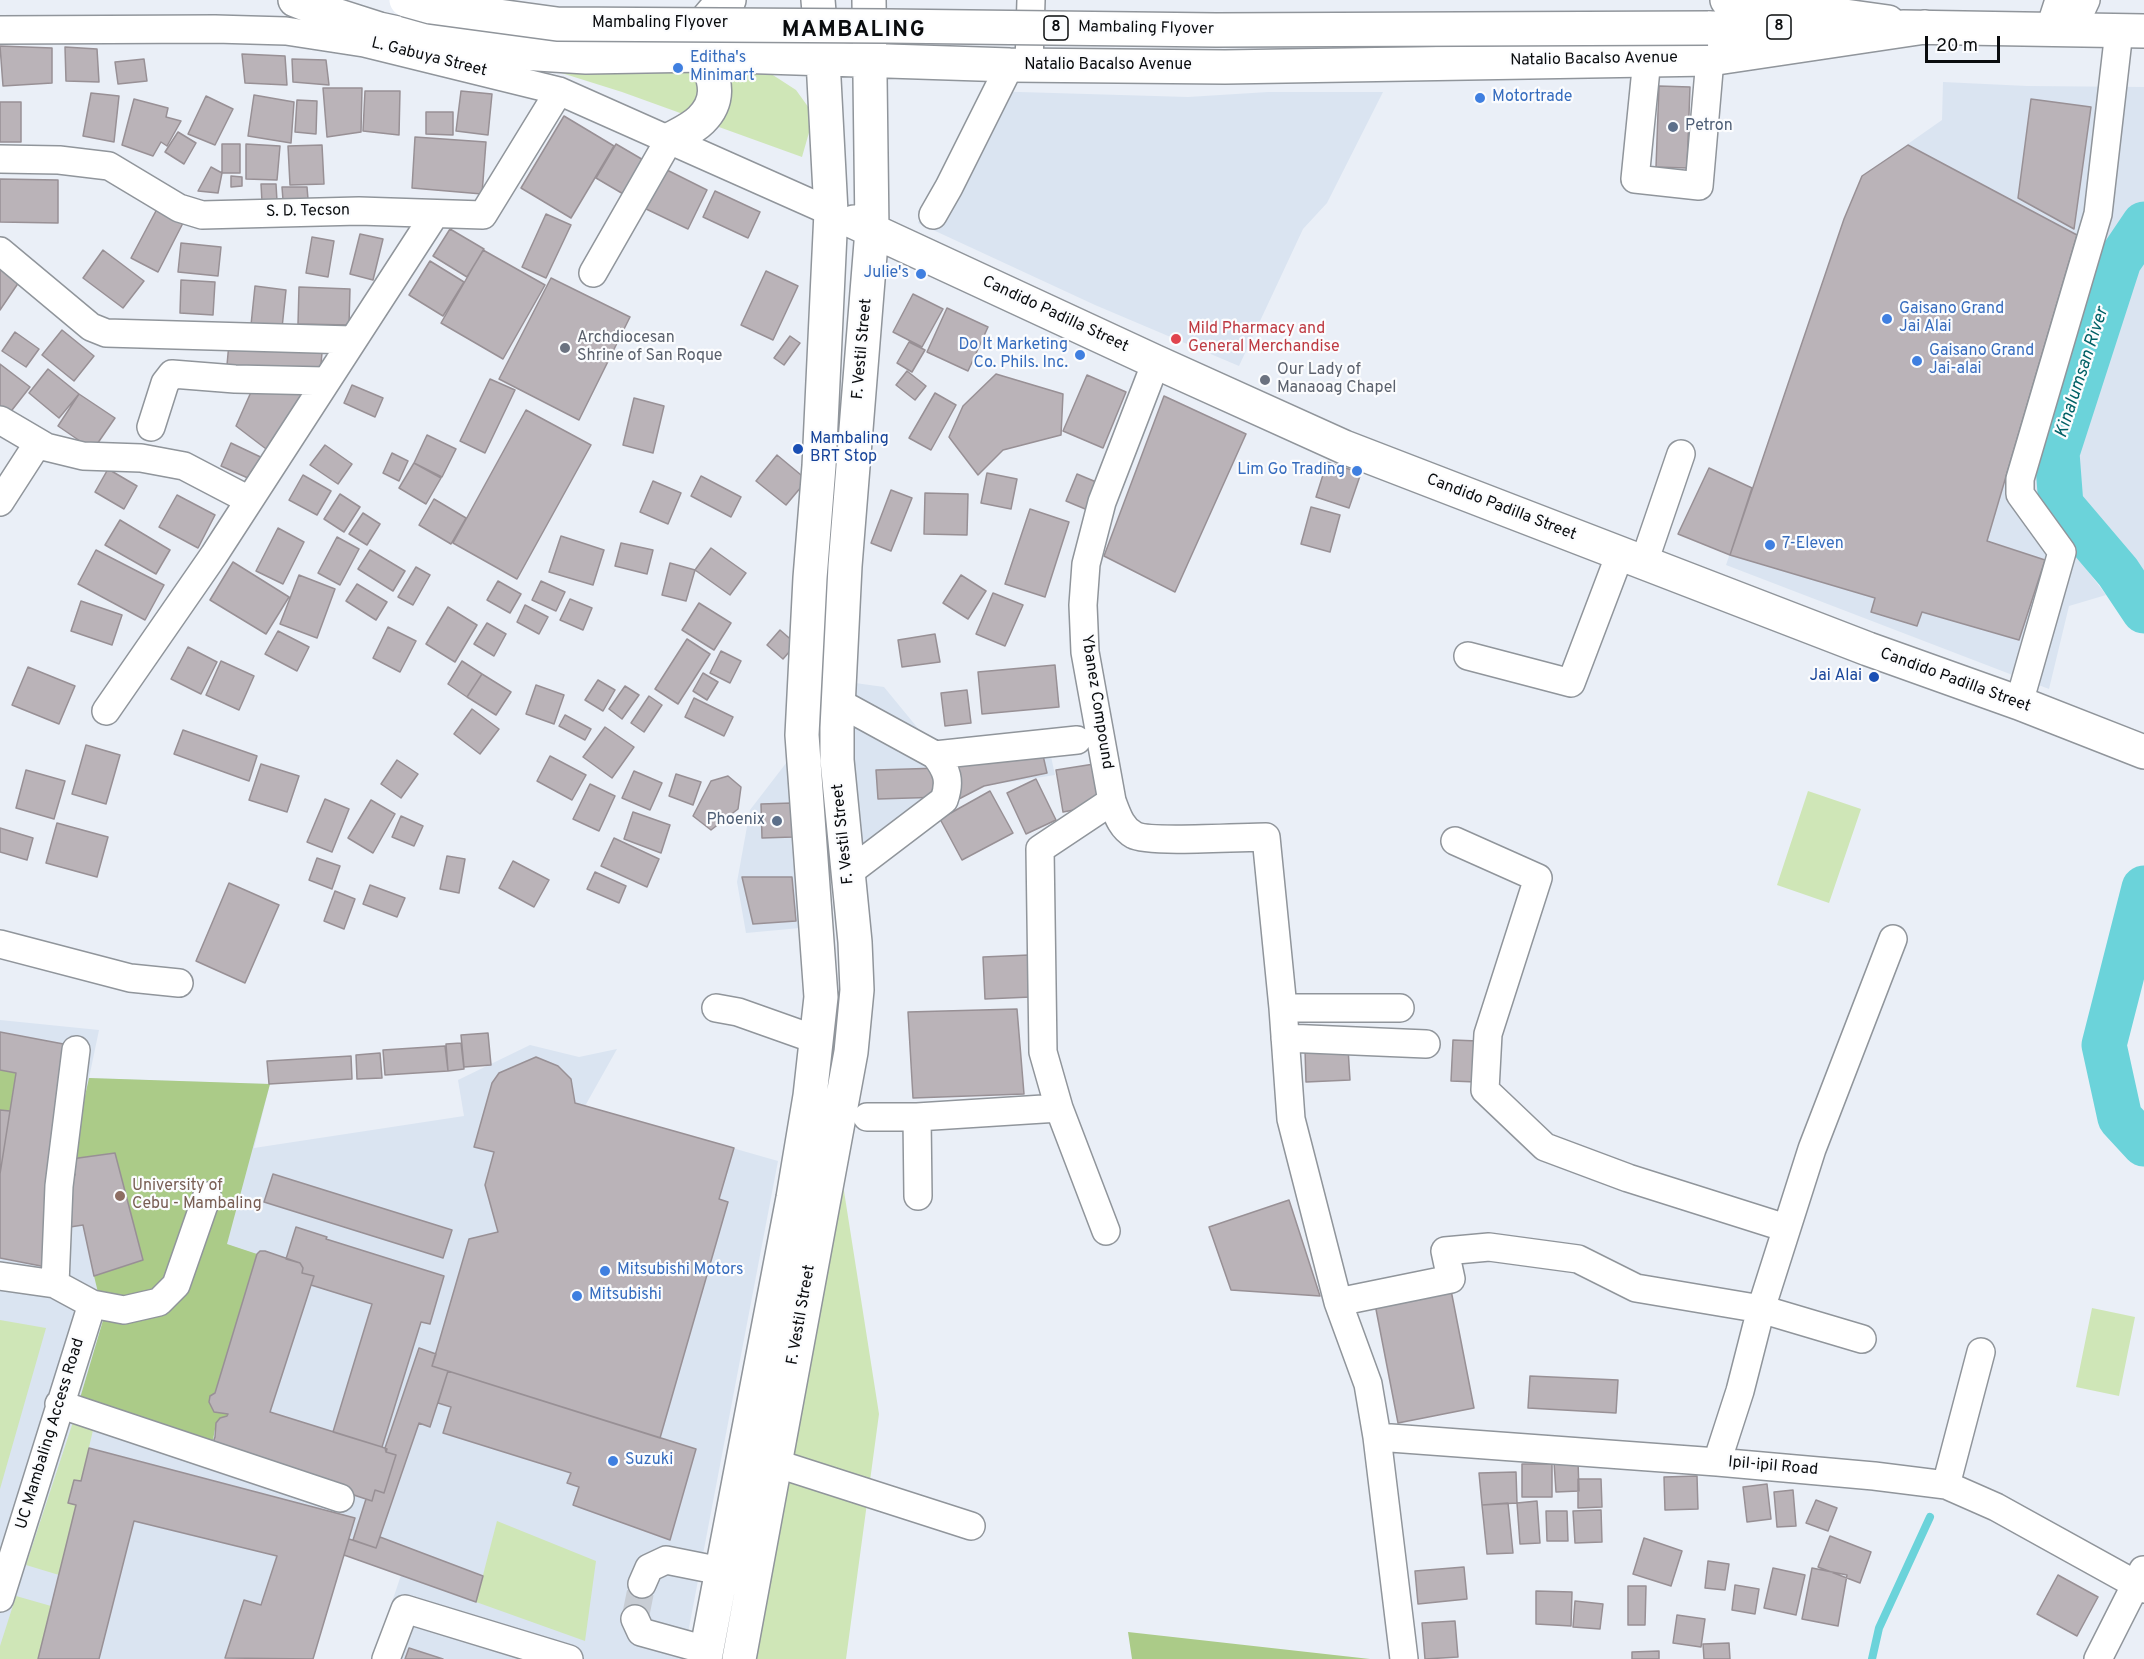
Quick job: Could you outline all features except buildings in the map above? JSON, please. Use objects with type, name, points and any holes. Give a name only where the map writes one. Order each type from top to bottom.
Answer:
[{"type":"main road","name":"Natalio Bacalso Avenue","points":[[296,0],[379,29],[440,42],[521,53],[586,57],[705,56],[1020,65],[1225,67],[1647,59],[1709,43],[1852,21]]},
{"type":"main road","name":"Mambaling Flyover","points":[[406,0],[431,7],[557,24],[1216,30],[1709,43]]},
{"type":"main road","points":[[669,140],[697,124],[711,108],[715,95],[715,82],[705,56],[704,27],[711,15],[729,0]]},
{"type":"main road","name":"F. Vestil Street","points":[[706,1654],[795,1187],[817,1040],[821,997],[802,735],[810,578],[819,466],[831,212],[818,0]]},
{"type":"main road","name":"F. Vestil Street","points":[[739,1659],[851,1052],[856,990],[855,942],[837,760],[845,566],[872,230],[869,0]]},
{"type":"main road","name":"Natalio Bacalso Avenue","points":[[1727,0],[1852,21],[1925,27],[2131,31]]},
{"type":"main road","name":"Candido Padilla Street","points":[[831,212],[1344,447],[1868,649],[2019,703],[2138,750]]},
{"type":"street","points":[[933,215],[1020,65],[1031,0]]},
{"type":"street","points":[[2059,0],[2061,30]]},
{"type":"street","points":[[2061,30],[2086,0]]},
{"type":"street","name":"L. Gabuya Street","points":[[0,30],[215,29],[311,33],[364,43],[559,91],[831,212]]},
{"type":"street","points":[[2019,703],[2062,552],[2020,494],[2020,479],[2098,214],[2131,31]]},
{"type":"street","points":[[1647,59],[1635,179],[1699,186],[1709,43]]},
{"type":"street","name":"S. D. Tecson","points":[[0,159],[59,160],[109,166],[179,208],[202,215],[359,211],[483,215],[559,91]]},
{"type":"street","points":[[593,273],[669,140]]},
{"type":"street","points":[[106,711],[214,555],[435,214]]},
{"type":"street","points":[[0,251],[91,327],[106,333],[352,340]]},
{"type":"street","name":"Ybanez Compound","points":[[1156,362],[1102,502],[1086,564],[1083,605],[1085,652],[1112,801],[1120,824],[1135,836],[1156,839],[1266,837],[1283,1008]]},
{"type":"street","points":[[151,427],[165,383],[172,374],[235,379],[325,381]]},
{"type":"street","points":[[0,420],[46,447],[83,456],[141,458],[184,466],[249,500]]},
{"type":"street","points":[[0,502],[38,443]]},
{"type":"street","points":[[1468,656],[1571,683],[1681,454]]},
{"type":"street","points":[[838,702],[935,755],[945,767],[948,789],[944,800],[848,873]]},
{"type":"street","points":[[935,755],[1077,740]]},
{"type":"street","points":[[1106,1231],[1059,1107],[1043,1052],[1040,849],[1112,801]]},
{"type":"street","points":[[1455,841],[1538,878],[1488,1034],[1485,1090],[1545,1147],[1628,1178],[1786,1228]]},
{"type":"street","points":[[1717,1462],[1740,1391],[1761,1308],[1812,1149],[1893,939]]},
{"type":"street","points":[[0,944],[130,978],[179,983]]},
{"type":"street","points":[[716,1008],[738,1012],[817,1040]]},
{"type":"street","points":[[1400,1008],[1283,1008],[1291,1119],[1338,1302],[1368,1384],[1377,1437],[1404,1659]]},
{"type":"street","points":[[1286,1038],[1426,1044]]},
{"type":"street","points":[[55,1284],[59,1186],[76,1050]]},
{"type":"street","points":[[867,1117],[917,1117],[1059,1107]]},
{"type":"street","points":[[917,1117],[918,1196]]},
{"type":"street","points":[[0,1276],[55,1284],[92,1305],[124,1310],[159,1302],[176,1285],[207,1196]]},
{"type":"street","points":[[1338,1302],[1451,1279],[1445,1251],[1489,1247],[1578,1259],[1636,1288],[1761,1308],[1862,1339]]},
{"type":"street","name":"UC Mambaling Access Road","points":[[0,1598],[59,1404],[92,1305]]},
{"type":"street","points":[[1946,1485],[1981,1352]]},
{"type":"street","points":[[59,1404],[340,1498]]},
{"type":"street","name":"Ipil-ipil Road","points":[[1377,1437],[1717,1462],[1946,1485],[1996,1507],[2141,1581]]},
{"type":"street","points":[[776,1463],[971,1526]]},
{"type":"street","points":[[642,1584],[649,1568],[666,1560],[721,1571]]},
{"type":"street","points":[[2098,1659],[2141,1581]]},
{"type":"street","points":[[386,1659],[405,1609],[559,1658]]},
{"type":"street","points":[[635,1619],[640,1632],[706,1654]]},
{"type":"shaded area","name":"Gaisano Grand Jai-alai","points":[[1943,82],[2027,86],[2144,87],[2144,201],[2108,251],[2041,459],[2055,506],[2081,562],[2106,595],[2069,606],[2049,689],[1726,565],[1844,219],[1862,176],[1942,120]]},
{"type":"shaded area","points":[[986,91],[1188,97],[1268,92],[1383,92],[1327,203],[1303,229],[1239,366],[1095,305],[918,223]]},
{"type":"shaded area","points":[[2144,248],[2144,585],[2131,572],[2088,511],[2070,475],[2077,422]]},
{"type":"shaded area","points":[[848,682],[884,687],[930,743],[1047,738],[1055,775],[984,786],[955,801],[860,867]]},
{"type":"shaded area","points":[[790,758],[800,928],[746,933],[737,882],[750,810]]},
{"type":"shaded area","points":[[0,1020],[99,1030],[89,1078],[270,1084],[254,1148],[464,1116],[458,1080],[530,1045],[579,1057],[617,1049],[585,1106],[778,1161],[683,1659],[373,1659],[401,1575],[344,1555],[313,1659],[0,1659]]},
{"type":"green space","points":[[536,65],[759,66],[796,90],[814,115],[802,157],[622,92]]},
{"type":"green space","points":[[1808,791],[1861,809],[1829,903],[1777,885]]},
{"type":"green space","points":[[0,1070],[16,1073],[10,1111],[0,1110]]},
{"type":"green space","points":[[89,1078],[270,1084],[227,1244],[257,1254],[215,1393],[210,1396],[209,1402],[214,1412],[228,1414],[218,1421],[211,1448],[78,1405],[104,1317],[94,1276],[143,1260],[115,1153],[71,1159]]},
{"type":"green space","points":[[841,1172],[879,1414],[846,1659],[756,1659],[792,1467]]},
{"type":"green space","points":[[2092,1308],[2135,1317],[2119,1396],[2076,1387]]},
{"type":"green space","points":[[0,1320],[46,1328],[0,1489]]},
{"type":"green space","points":[[74,1419],[94,1426],[81,1481],[74,1480],[68,1503],[76,1505],[59,1575],[26,1565]]},
{"type":"green space","points":[[497,1521],[596,1561],[585,1641],[476,1602]]},
{"type":"green space","points":[[16,1596],[51,1606],[38,1659],[0,1659],[0,1646]]},
{"type":"green space","points":[[1128,1632],[1370,1659],[1132,1659]]},
{"type":"waterway","name":"Kinalumsan River","points":[[2144,224],[2119,261],[2057,453],[2061,505],[2118,572],[2144,611]]},
{"type":"waterway","name":"Kinalumsan River","points":[[2144,888],[2104,1045],[2120,1118],[2144,1144]]},
{"type":"waterway","points":[[1872,1659],[1879,1628],[1930,1517]]},
{"type":"tunnel","points":[[635,1619],[642,1584]]},
{"type":"place","name":"Editha's Minimart","points":[[678,68]]},
{"type":"place","name":"Motortrade","points":[[1480,98]]},
{"type":"place","name":"Petron","points":[[1673,127]]},
{"type":"place","name":"Julie's","points":[[921,274]]},
{"type":"place","name":"Gaisano Grand Jai Alai","points":[[1887,319]]},
{"type":"place","name":"Mild Pharmacy and General Merchandise","points":[[1176,339]]},
{"type":"place","name":"Archdiocesan Shrine of San Roque","points":[[565,348]]},
{"type":"place","name":"Do It Marketing Co. Phils. Inc.","points":[[1080,355]]},
{"type":"place","name":"Gaisano Grand Jai-alai","points":[[1917,361]]},
{"type":"place","name":"Our Lady of Manaoag Chapel","points":[[1265,380]]},
{"type":"place","name":"Mambaling BRT Stop","points":[[798,449]]},
{"type":"place","name":"Lim Go Trading","points":[[1357,471]]},
{"type":"place","name":"7-Eleven","points":[[1770,545]]},
{"type":"place","name":"Jai Alai","points":[[1874,677]]},
{"type":"place","name":"Phoenix","points":[[777,821]]},
{"type":"place","name":"University of Cebu - Mambaling","points":[[120,1196]]},
{"type":"place","name":"Mitsubishi Motors","points":[[605,1271]]},
{"type":"place","name":"Mitsubishi","points":[[577,1296]]},
{"type":"place","name":"Suzuki","points":[[613,1461]]},
{"type":"district","name":"MAMBALING","points":[[854,32]]}]
